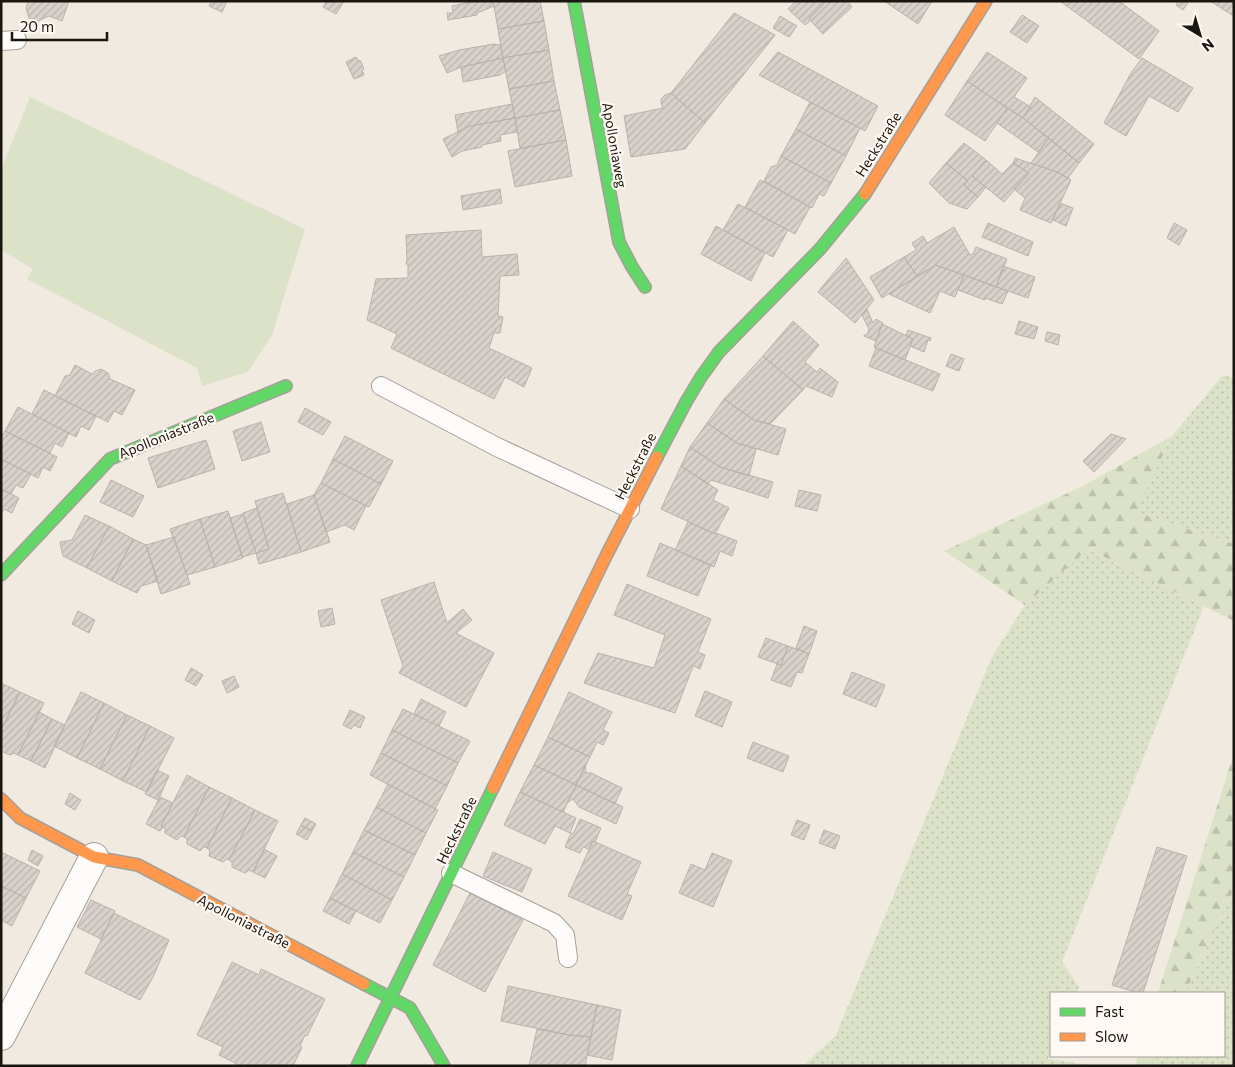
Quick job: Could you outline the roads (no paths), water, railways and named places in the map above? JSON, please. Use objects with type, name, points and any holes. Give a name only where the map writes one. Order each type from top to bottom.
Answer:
[{"type":"main road","name":"Apolloniaweg","points":[[574,1],[619,242],[645,287]]},
{"type":"main road","name":"Heckstraße","points":[[357,1066],[630,509],[663,443],[701,377],[719,352],[820,249],[861,200],[986,1]]},
{"type":"main road","name":"Apolloniastraße","points":[[1,575],[110,459],[286,386]]},
{"type":"main road","name":"Apolloniastraße","points":[[1,799],[20,818],[94,857],[138,865],[390,996]]},
{"type":"main road","points":[[390,996],[410,1008],[444,1066]]},
{"type":"street","points":[[1,1036],[94,857]]},
{"type":"lane","points":[[381,386],[497,446],[630,509]]},
{"type":"lane","points":[[451,873],[554,923],[564,935],[568,958]]}]
